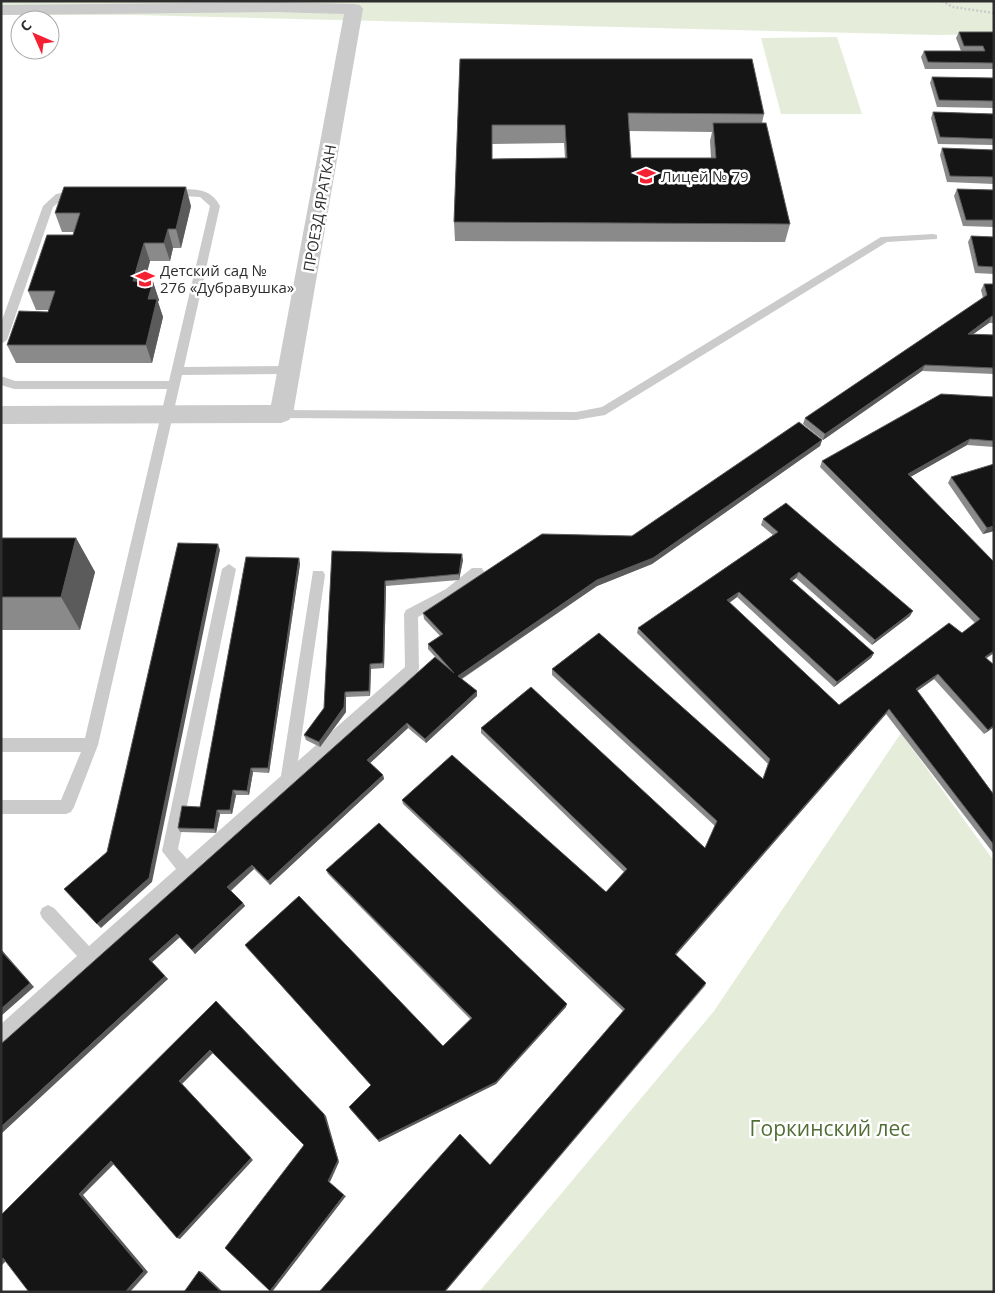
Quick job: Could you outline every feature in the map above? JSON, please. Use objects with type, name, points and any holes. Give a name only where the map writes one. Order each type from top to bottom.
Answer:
[{"type":"street","points":[[1,10],[280,4]]},
{"type":"street","name":"ПРОЕЗД ЯРАТКАН","points":[[280,4],[354,9],[282,414]]},
{"type":"street","points":[[1,415],[282,414]]},
{"type":"lane","points":[[1,340],[48,206],[60,196],[86,193]]},
{"type":"lane","points":[[1,807],[66,807],[91,744],[215,206],[210,198],[200,193],[162,193]]},
{"type":"lane","points":[[282,414],[576,416],[605,412],[886,239],[933,237]]},
{"type":"lane","points":[[178,371],[290,370]]},
{"type":"lane","points":[[1,380],[14,384],[175,385]]},
{"type":"lane","points":[[187,870],[170,851],[229,569]]},
{"type":"lane","points":[[1,1035],[412,669],[410,614],[451,593],[478,572]]},
{"type":"lane","points":[[288,779],[318,575]]},
{"type":"lane","points":[[1,745],[91,744]]},
{"type":"lane","points":[[48,913],[89,957]]},
{"type":"path","points":[[845,1],[869,1]]},
{"type":"path","points":[[942,1],[953,8],[994,13]]},
{"type":"green space","points":[[1,1],[994,1],[994,34],[937,35],[135,15],[60,15],[60,10],[10,10],[10,15],[1,15]]},
{"type":"green space","points":[[837,37],[862,114],[781,114],[761,38]]},
{"type":"green space","name":"Горкинский лес","points":[[901,733],[994,861],[994,1292],[479,1292],[714,1011]]},
{"type":"building","points":[[959,32],[994,32],[994,63],[928,62],[924,51],[985,51],[983,46],[964,46]]},
{"type":"building","points":[[460,59],[752,59],[764,114],[628,113],[631,158],[716,158],[713,123],[766,123],[790,224],[454,222]],"holes":[[[492,125],[565,125],[567,158],[492,159]]]},
{"type":"building","points":[[932,77],[994,78],[994,101],[939,100]]},
{"type":"building","points":[[933,112],[994,114],[994,139],[940,137]]},
{"type":"building","points":[[942,148],[994,150],[994,177],[950,176]]},
{"type":"building","points":[[64,187],[186,187],[176,229],[168,229],[164,243],[144,243],[133,281],[153,282],[148,299],[157,299],[146,345],[7,345],[19,311],[48,312],[55,291],[28,291],[47,235],[73,235],[80,213],[55,213]]},
{"type":"building","points":[[957,189],[994,190],[994,220],[966,220]]},
{"type":"building","points":[[971,236],[994,237],[994,267],[978,266]]},
{"type":"building","points":[[984,284],[994,284],[994,316],[968,334],[994,335],[994,368],[925,365],[825,434],[805,418],[987,295]]},
{"type":"building","points":[[941,394],[994,397],[994,441],[970,439],[908,474],[994,562],[994,651],[985,657],[994,665],[994,725],[988,730],[938,674],[916,689],[994,795],[994,845],[889,709],[675,954],[706,983],[444,1292],[319,1292],[460,1134],[490,1165],[625,1009],[402,800],[452,755],[606,892],[627,869],[481,728],[531,687],[705,848],[717,821],[552,669],[599,633],[763,779],[770,759],[638,628],[778,532],[763,519],[786,503],[913,611],[875,640],[799,572],[790,579],[874,653],[837,682],[739,592],[727,600],[839,705],[949,623],[962,633],[980,619],[822,461]]},
{"type":"building","points":[[799,422],[822,440],[653,558],[597,580],[458,676],[477,691],[425,739],[407,723],[367,760],[383,775],[268,881],[252,865],[227,887],[243,903],[192,950],[177,934],[149,959],[165,976],[1,1127],[1,1044],[435,657],[454,673],[428,644],[443,634],[423,613],[542,534],[632,536]]},
{"type":"building","points":[[994,464],[994,526],[987,528],[951,477]]},
{"type":"building","points":[[1,538],[76,538],[61,597],[1,597]]},
{"type":"building","points":[[178,543],[218,544],[149,878],[97,924],[64,889],[107,852]]},
{"type":"building","points":[[332,551],[462,554],[459,574],[385,581],[383,663],[370,664],[369,691],[345,692],[344,707],[319,742],[304,735],[324,708]]},
{"type":"building","points":[[246,557],[299,558],[268,768],[251,768],[247,791],[233,790],[230,810],[217,810],[214,829],[178,828],[182,806],[200,807]]},
{"type":"building","points":[[379,823],[567,1004],[496,1082],[378,1140],[349,1107],[371,1085],[245,945],[299,896],[443,1046],[472,1018],[326,870]]},
{"type":"building","points":[[1,951],[30,983],[1,1009]]},
{"type":"building","points":[[216,1001],[324,1114],[338,1160],[328,1181],[344,1195],[270,1291],[225,1248],[304,1145],[210,1050],[179,1081],[251,1158],[177,1238],[111,1161],[79,1194],[144,1271],[125,1292],[29,1292],[3,1258],[1,1260],[1,1215]]},
{"type":"building","points":[[199,1271],[221,1292],[184,1292]]},
{"type":"place","name":"Лицей № 79","points":[[646,176]]},
{"type":"place","name":"Детский сад № 276 «Дубравушка»","points":[[145,279]]}]
